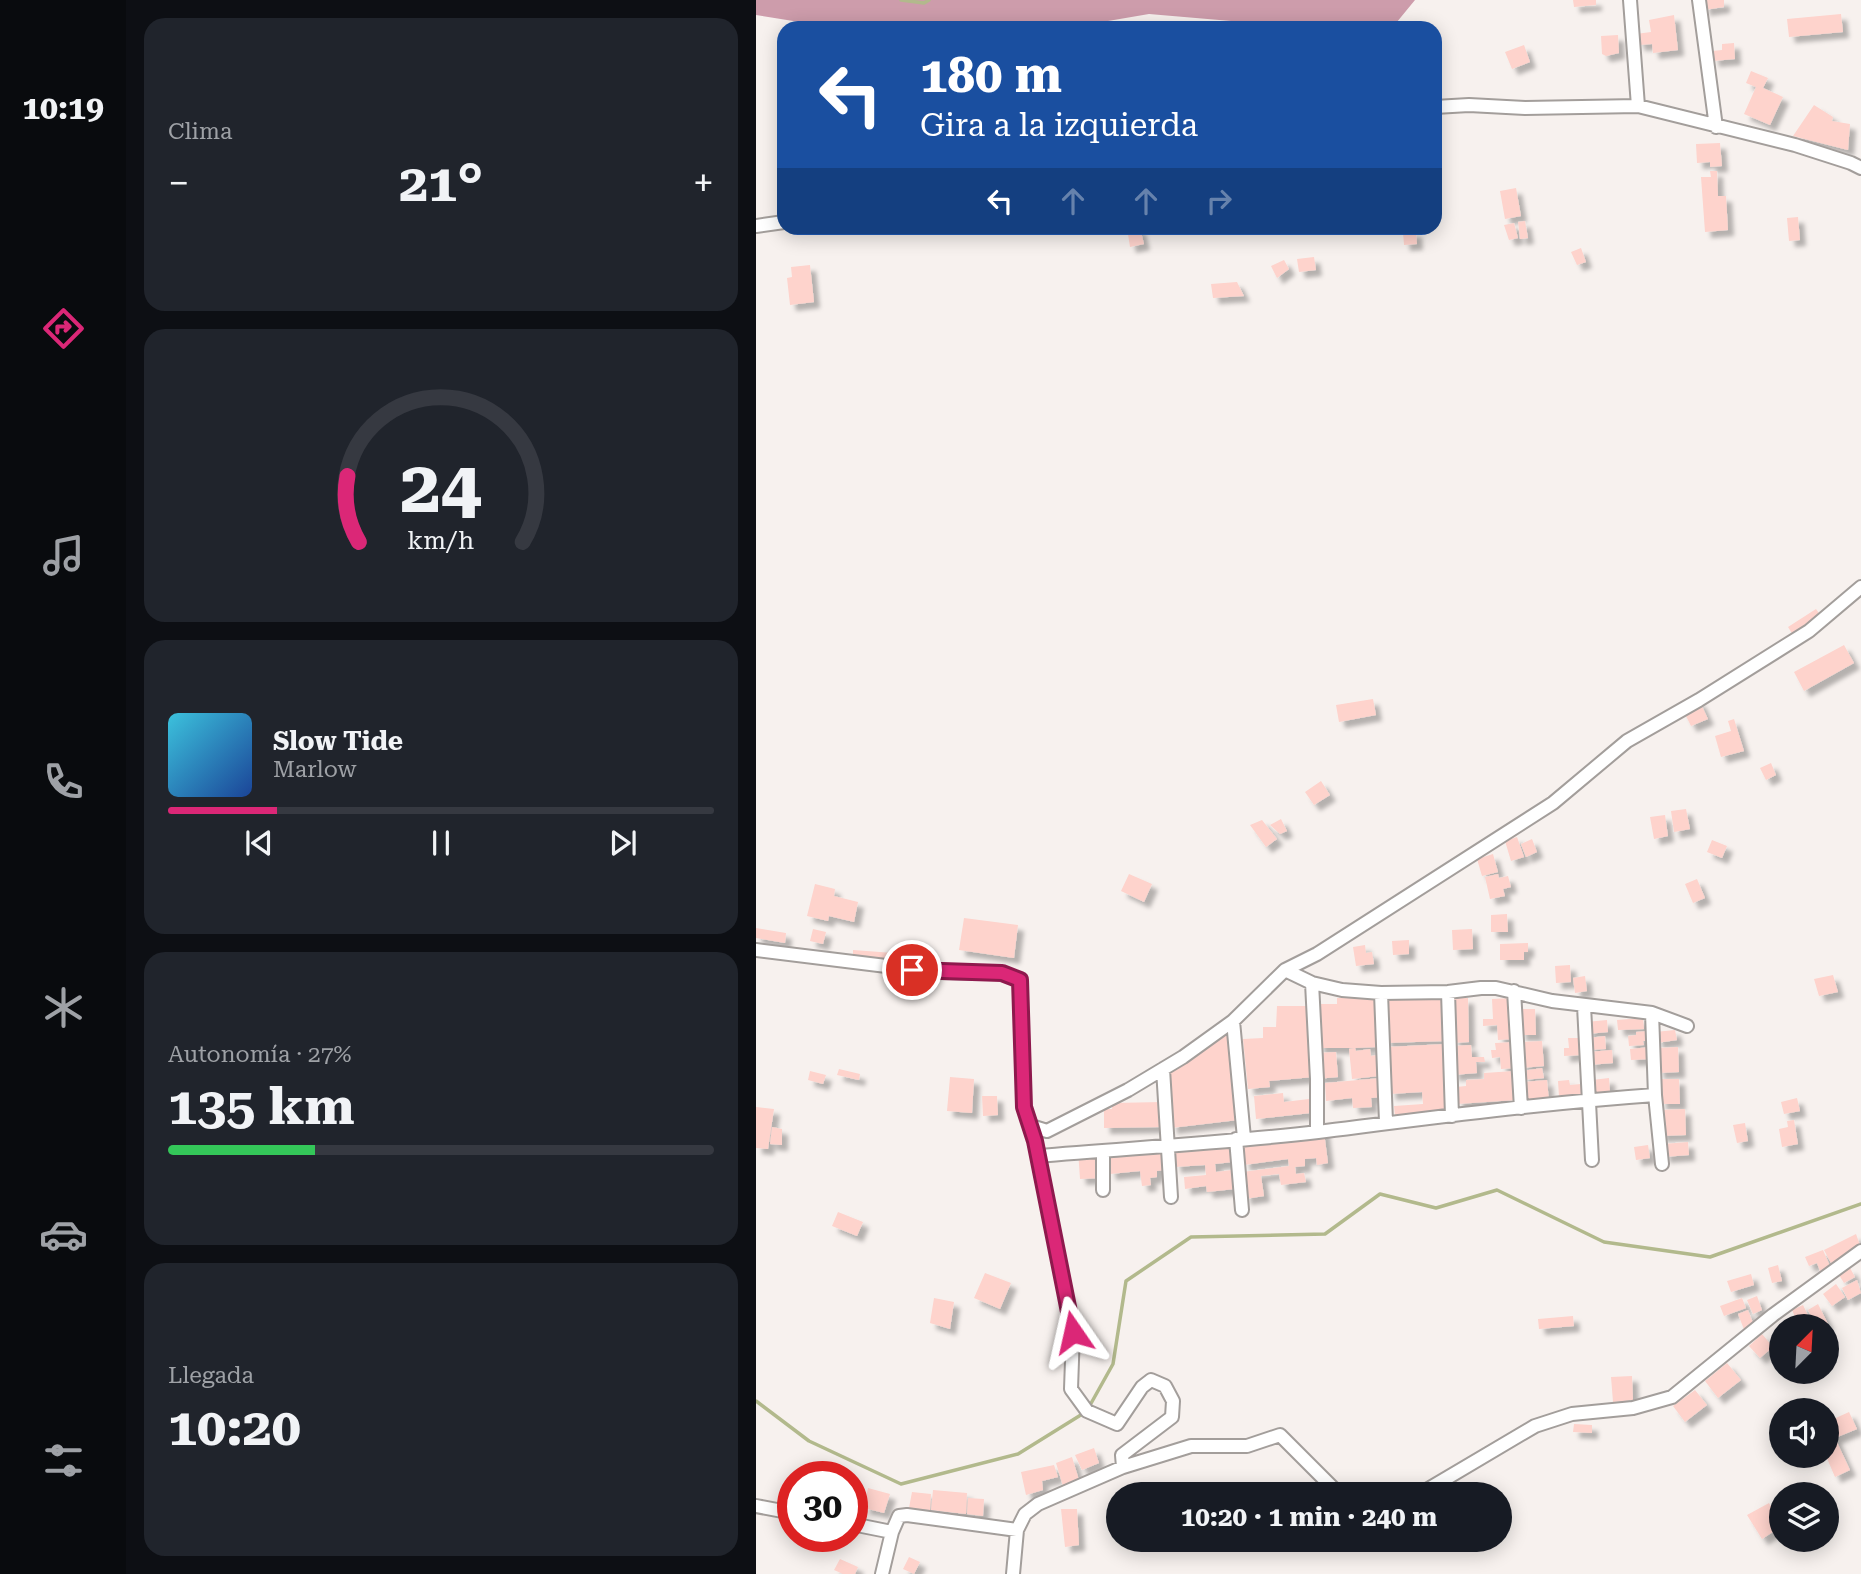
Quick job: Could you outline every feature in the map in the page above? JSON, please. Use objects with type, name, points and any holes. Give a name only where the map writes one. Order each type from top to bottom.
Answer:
[{"type":"street","points":[[1630,0],[1639,106]]},
{"type":"street","points":[[1699,0],[1716,127]]},
{"type":"street","points":[[1442,107],[1639,106],[1795,145],[1861,168]]},
{"type":"street","points":[[756,226],[777,223]]},
{"type":"street","points":[[1031,1126],[1047,1130],[1128,1090],[1183,1057],[1233,1021],[1285,970],[1317,954],[1553,803],[1626,741],[1699,700],[1809,631],[1861,587]]},
{"type":"street","points":[[756,950],[935,972],[1002,973],[1020,980],[1024,1107],[1038,1156],[1073,1332],[1071,1389],[1087,1410],[1117,1424],[1142,1387],[1151,1380],[1165,1385],[1172,1401],[1172,1417],[1122,1455],[1123,1467]]},
{"type":"street","points":[[1285,970],[1312,982],[1342,990],[1381,993],[1448,992],[1481,988],[1514,991],[1552,1001],[1652,1013],[1687,1026]]},
{"type":"street","points":[[1312,982],[1317,1132]]},
{"type":"street","points":[[1514,991],[1521,1108]]},
{"type":"street","points":[[1448,992],[1452,1116]]},
{"type":"street","points":[[1381,993],[1385,1122]]},
{"type":"street","points":[[1584,1006],[1592,1160]]},
{"type":"street","points":[[1652,1013],[1655,1095],[1662,1164]]},
{"type":"street","points":[[1233,1021],[1242,1210]]},
{"type":"street","points":[[1163,1069],[1171,1197]]},
{"type":"street","points":[[1038,1156],[1317,1132],[1385,1122],[1655,1095]]},
{"type":"street","points":[[1103,1151],[1104,1191]]},
{"type":"street","points":[[1440,1482],[1535,1426],[1572,1414],[1633,1408],[1672,1397],[1773,1315],[1861,1251]]},
{"type":"street","points":[[1013,1574],[1017,1530],[1025,1514],[1038,1504],[1123,1467],[1191,1446],[1247,1446],[1280,1436],[1327,1482]]},
{"type":"street","points":[[756,1507],[777,1510]]},
{"type":"street","points":[[882,1574],[892,1532],[899,1516],[1017,1530]]},
{"type":"street","points":[[868,1527],[892,1532]]},
{"type":"shaded area","points":[[756,0],[1415,0],[1398,21],[1231,21],[1149,14],[1108,21],[793,21],[756,15]]},
{"type":"building","points":[[1573,0],[1596,0],[1596,5],[1574,7]]},
{"type":"building","points":[[1703,0],[1724,0],[1724,7],[1704,10]]},
{"type":"building","points":[[1841,14],[1843,32],[1789,37],[1787,19]]},
{"type":"building","points":[[1674,15],[1678,50],[1653,53],[1652,44],[1639,45],[1636,34],[1651,32],[1649,20]]},
{"type":"building","points":[[1618,35],[1619,53],[1606,56],[1602,54],[1601,36]]},
{"type":"building","points":[[1734,43],[1735,59],[1713,61],[1712,51],[1722,50],[1722,44]]},
{"type":"building","points":[[1524,45],[1530,62],[1512,69],[1505,52]]},
{"type":"building","points":[[1751,71],[1768,78],[1763,88],[1783,97],[1770,125],[1744,114],[1756,87],[1746,83]]},
{"type":"building","points":[[1814,105],[1833,117],[1832,121],[1850,124],[1848,150],[1793,136]]},
{"type":"building","points":[[1720,143],[1722,166],[1710,167],[1710,162],[1697,163],[1696,144]]},
{"type":"building","points":[[1710,171],[1717,171],[1718,196],[1726,196],[1728,230],[1705,232],[1701,177],[1711,177]]},
{"type":"building","points":[[1516,188],[1521,216],[1505,219],[1500,191]]},
{"type":"building","points":[[1798,217],[1800,240],[1789,241],[1787,218]]},
{"type":"building","points":[[1525,221],[1528,238],[1520,239],[1518,222]]},
{"type":"building","points":[[1514,223],[1518,238],[1509,240],[1504,225]]},
{"type":"building","points":[[1128,235],[1142,235],[1144,244],[1130,247]]},
{"type":"building","points":[[1403,235],[1416,235],[1417,244],[1404,245]]},
{"type":"building","points":[[1581,248],[1586,262],[1577,265],[1571,252]]},
{"type":"building","points":[[1314,257],[1316,270],[1299,272],[1297,259]]},
{"type":"building","points":[[1284,260],[1289,269],[1277,278],[1271,266]]},
{"type":"building","points":[[810,265],[814,302],[790,305],[787,278],[792,277],[791,267]]},
{"type":"building","points":[[1237,282],[1244,296],[1213,298],[1211,284]]},
{"type":"building","points":[[1816,609],[1821,616],[1793,635],[1788,627]]},
{"type":"building","points":[[1844,645],[1854,663],[1804,691],[1794,672]]},
{"type":"building","points":[[1373,699],[1376,715],[1339,722],[1336,705]]},
{"type":"building","points":[[1699,700],[1708,719],[1691,726],[1682,708]]},
{"type":"building","points":[[1734,719],[1744,751],[1721,757],[1715,736],[1731,731],[1728,721]]},
{"type":"building","points":[[1771,763],[1776,775],[1766,780],[1760,768]]},
{"type":"building","points":[[1321,781],[1330,795],[1314,805],[1305,792]]},
{"type":"building","points":[[1686,809],[1690,829],[1674,832],[1671,811]]},
{"type":"building","points":[[1665,815],[1668,836],[1654,839],[1650,817]]},
{"type":"building","points":[[1281,819],[1287,831],[1280,834],[1270,825]]},
{"type":"building","points":[[1262,820],[1277,839],[1266,847],[1250,825]]},
{"type":"building","points":[[1517,837],[1524,857],[1511,861],[1505,841]]},
{"type":"building","points":[[1532,839],[1537,852],[1526,857],[1521,844]]},
{"type":"building","points":[[1712,840],[1727,846],[1722,858],[1707,852]]},
{"type":"building","points":[[1493,854],[1498,872],[1482,876],[1477,859]]},
{"type":"building","points":[[1129,874],[1152,884],[1144,902],[1121,891]]},
{"type":"building","points":[[1498,874],[1499,878],[1508,876],[1511,887],[1503,889],[1505,896],[1490,899],[1485,877]]},
{"type":"building","points":[[1697,879],[1705,898],[1693,903],[1685,884]]},
{"type":"building","points":[[815,884],[835,889],[834,896],[858,902],[854,922],[829,916],[828,921],[807,916]]},
{"type":"building","points":[[1507,914],[1508,932],[1491,932],[1491,915]]},
{"type":"building","points":[[964,918],[1018,925],[1014,958],[959,950]]},
{"type":"building","points":[[756,928],[786,933],[785,943],[756,938]]},
{"type":"building","points":[[813,929],[826,932],[823,944],[810,941]]},
{"type":"building","points":[[1472,929],[1473,949],[1453,950],[1452,930]]},
{"type":"building","points":[[1409,940],[1409,954],[1393,955],[1392,941]]},
{"type":"building","points":[[1528,943],[1524,960],[1500,960],[1500,944]]},
{"type":"building","points":[[1365,945],[1366,953],[1372,952],[1374,964],[1356,966],[1353,947]]},
{"type":"building","points":[[853,950],[907,954],[906,963],[853,960]]},
{"type":"building","points":[[1570,965],[1571,982],[1556,983],[1555,966]]},
{"type":"building","points":[[1833,975],[1838,992],[1819,996],[1814,979]]},
{"type":"building","points":[[1585,976],[1587,991],[1575,993],[1573,978]]},
{"type":"building","points":[[1444,996],[1446,1041],[1385,1043],[1384,998]]},
{"type":"building","points":[[1337,998],[1376,998],[1377,1047],[1355,1048],[1356,1051],[1370,1049],[1371,1056],[1377,1055],[1379,1076],[1352,1079],[1349,1049],[1354,1048],[1318,1048],[1317,1004],[1337,1004]]},
{"type":"building","points":[[1452,998],[1468,998],[1469,1042],[1453,1043]]},
{"type":"building","points":[[1512,998],[1514,1039],[1498,1040],[1497,1025],[1483,1026],[1483,1019],[1493,1019],[1492,999]]},
{"type":"building","points":[[1277,1006],[1308,1006],[1314,1077],[1269,1081],[1270,1087],[1248,1089],[1243,1039],[1263,1038],[1263,1027],[1276,1027]]},
{"type":"building","points":[[1519,1009],[1535,1009],[1536,1035],[1520,1035]]},
{"type":"building","points":[[1643,1018],[1644,1029],[1618,1030],[1617,1020]]},
{"type":"building","points":[[1607,1020],[1608,1032],[1587,1034],[1586,1022]]},
{"type":"building","points":[[1675,1030],[1677,1040],[1657,1043],[1655,1032]]},
{"type":"building","points":[[1649,1031],[1651,1041],[1643,1041],[1644,1045],[1629,1046],[1628,1036]]},
{"type":"building","points":[[1232,1034],[1238,1120],[1171,1128],[1169,1065],[1214,1042],[1214,1037]]},
{"type":"building","points":[[1605,1036],[1606,1049],[1589,1050],[1588,1038]]},
{"type":"building","points":[[1568,1038],[1581,1038],[1582,1055],[1564,1056],[1564,1048],[1569,1048]]},
{"type":"building","points":[[1542,1041],[1544,1066],[1521,1068],[1519,1042]]},
{"type":"building","points":[[1514,1042],[1516,1068],[1501,1069],[1500,1057],[1492,1058],[1491,1050],[1496,1050],[1495,1043]]},
{"type":"building","points":[[1446,1044],[1451,1113],[1395,1116],[1394,1106],[1423,1104],[1422,1092],[1390,1094],[1387,1047]]},
{"type":"building","points":[[1471,1045],[1472,1057],[1484,1057],[1485,1062],[1476,1062],[1477,1073],[1453,1075],[1451,1046]]},
{"type":"building","points":[[1651,1047],[1652,1059],[1631,1060],[1630,1049]]},
{"type":"building","points":[[1678,1047],[1679,1072],[1658,1073],[1656,1048]]},
{"type":"building","points":[[1612,1050],[1613,1063],[1589,1065],[1588,1052]]},
{"type":"building","points":[[1336,1052],[1338,1077],[1317,1079],[1315,1053]]},
{"type":"building","points":[[1542,1068],[1544,1078],[1523,1080],[1522,1071]]},
{"type":"building","points":[[839,1069],[860,1074],[859,1080],[837,1075]]},
{"type":"building","points":[[810,1071],[826,1075],[823,1084],[808,1080]]},
{"type":"building","points":[[1514,1071],[1516,1100],[1457,1104],[1456,1087],[1466,1086],[1466,1080],[1484,1079],[1484,1073]]},
{"type":"building","points":[[950,1077],[974,1079],[972,1113],[947,1111]]},
{"type":"building","points":[[1381,1078],[1383,1097],[1371,1098],[1372,1107],[1353,1108],[1352,1098],[1326,1101],[1325,1083]]},
{"type":"building","points":[[1609,1078],[1610,1093],[1594,1095],[1592,1080]]},
{"type":"building","points":[[1660,1079],[1679,1079],[1680,1104],[1660,1104]]},
{"type":"building","points":[[1547,1080],[1549,1101],[1524,1102],[1523,1082]]},
{"type":"building","points":[[1569,1080],[1570,1085],[1581,1084],[1582,1095],[1559,1097],[1558,1081]]},
{"type":"building","points":[[1283,1093],[1284,1102],[1309,1099],[1311,1113],[1256,1119],[1254,1096]]},
{"type":"building","points":[[982,1096],[997,1096],[998,1115],[983,1116]]},
{"type":"building","points":[[1797,1098],[1800,1111],[1784,1114],[1781,1102]]},
{"type":"building","points":[[1163,1102],[1163,1127],[1104,1128],[1104,1109],[1112,1109],[1112,1103]]},
{"type":"building","points":[[756,1107],[774,1109],[768,1149],[756,1148]]},
{"type":"building","points":[[1685,1109],[1686,1135],[1660,1136],[1659,1110]]},
{"type":"building","points":[[1794,1120],[1798,1144],[1782,1147],[1779,1129],[1788,1127],[1787,1121]]},
{"type":"building","points":[[1745,1123],[1748,1141],[1737,1143],[1733,1125]]},
{"type":"building","points":[[1323,1124],[1328,1163],[1317,1165],[1316,1158],[1305,1159],[1305,1166],[1295,1167],[1296,1174],[1304,1173],[1306,1182],[1281,1185],[1279,1174],[1261,1176],[1264,1196],[1245,1199],[1242,1172],[1289,1166],[1288,1159],[1244,1165],[1240,1135]]},
{"type":"building","points":[[772,1127],[782,1129],[782,1145],[770,1144]]},
{"type":"building","points":[[1231,1140],[1233,1162],[1215,1164],[1216,1172],[1232,1170],[1235,1189],[1207,1192],[1206,1186],[1185,1189],[1184,1177],[1206,1175],[1205,1165],[1175,1167],[1173,1145]]},
{"type":"building","points":[[1688,1142],[1689,1155],[1664,1157],[1663,1144]]},
{"type":"building","points":[[1162,1145],[1165,1170],[1157,1171],[1157,1177],[1150,1178],[1151,1185],[1142,1186],[1140,1171],[1110,1174],[1107,1150]]},
{"type":"building","points":[[1648,1145],[1650,1158],[1636,1160],[1634,1147]]},
{"type":"building","points":[[1099,1148],[1101,1178],[1080,1179],[1078,1150]]},
{"type":"building","points":[[838,1212],[863,1222],[857,1236],[832,1226]]},
{"type":"building","points":[[1856,1234],[1861,1248],[1831,1263],[1824,1250]]},
{"type":"building","points":[[1823,1250],[1830,1266],[1820,1271],[1817,1263],[1809,1266],[1805,1257]]},
{"type":"building","points":[[1778,1265],[1782,1281],[1772,1283],[1768,1268]]},
{"type":"building","points":[[1850,1268],[1855,1277],[1844,1283],[1839,1275]]},
{"type":"building","points":[[985,1273],[1011,1283],[1000,1309],[974,1298]]},
{"type":"building","points":[[1751,1274],[1754,1285],[1731,1292],[1727,1281]]},
{"type":"building","points":[[1857,1280],[1861,1293],[1848,1300],[1842,1288]]},
{"type":"building","points":[[1836,1284],[1845,1297],[1832,1306],[1823,1294]]},
{"type":"building","points":[[1757,1296],[1762,1310],[1753,1314],[1747,1300]]},
{"type":"building","points":[[934,1298],[954,1302],[950,1329],[930,1323]]},
{"type":"building","points":[[1742,1298],[1746,1308],[1724,1316],[1720,1306]]},
{"type":"building","points":[[1818,1304],[1823,1314],[1810,1314],[1808,1310]]},
{"type":"building","points":[[1803,1305],[1807,1314],[1794,1314],[1792,1310]]},
{"type":"building","points":[[1748,1310],[1755,1328],[1745,1332],[1738,1314]]},
{"type":"building","points":[[1573,1316],[1574,1326],[1539,1329],[1538,1319]]},
{"type":"building","points":[[1762,1334],[1769,1342],[1769,1350],[1760,1358],[1749,1346]]},
{"type":"building","points":[[1727,1363],[1741,1380],[1718,1398],[1705,1381]]},
{"type":"building","points":[[1632,1376],[1633,1400],[1613,1402],[1611,1377]]},
{"type":"building","points":[[1695,1390],[1707,1405],[1685,1422],[1673,1406]]},
{"type":"building","points":[[1849,1412],[1857,1429],[1839,1436],[1839,1417]]},
{"type":"building","points":[[1574,1424],[1592,1425],[1592,1433],[1573,1432]]},
{"type":"building","points":[[1839,1447],[1850,1470],[1835,1477],[1831,1468],[1839,1468]]},
{"type":"building","points":[[1094,1448],[1099,1463],[1082,1470],[1075,1455]]},
{"type":"building","points":[[1072,1457],[1079,1480],[1063,1486],[1056,1463]]},
{"type":"building","points":[[1054,1465],[1058,1477],[1042,1481],[1043,1490],[1026,1495],[1021,1472]]},
{"type":"building","points":[[868,1488],[890,1494],[884,1513],[868,1509]]},
{"type":"building","points":[[933,1490],[967,1493],[966,1514],[931,1510]]},
{"type":"building","points":[[912,1492],[931,1494],[930,1510],[909,1508]]},
{"type":"building","points":[[968,1498],[984,1499],[983,1516],[967,1514]]},
{"type":"building","points":[[1769,1503],[1769,1534],[1762,1539],[1747,1515]]},
{"type":"building","points":[[1061,1509],[1077,1509],[1079,1545],[1065,1547]]},
{"type":"building","points":[[909,1557],[920,1562],[914,1574],[903,1569]]},
{"type":"building","points":[[840,1559],[858,1567],[855,1574],[843,1574],[834,1570]]},
{"type":"waterway","points":[[901,0],[924,3],[929,0]]},
{"type":"waterway","points":[[1089,1407],[1113,1364],[1126,1281],[1191,1237],[1325,1234],[1380,1194],[1436,1208],[1497,1190],[1604,1242],[1710,1257],[1861,1204]]},
{"type":"waterway","points":[[756,1401],[809,1441],[901,1484],[1018,1454],[1084,1413]]},
{"type":"route","points":[[912,970],[1002,973],[1020,980],[1024,1107],[1035,1141],[1073,1332]]}]
